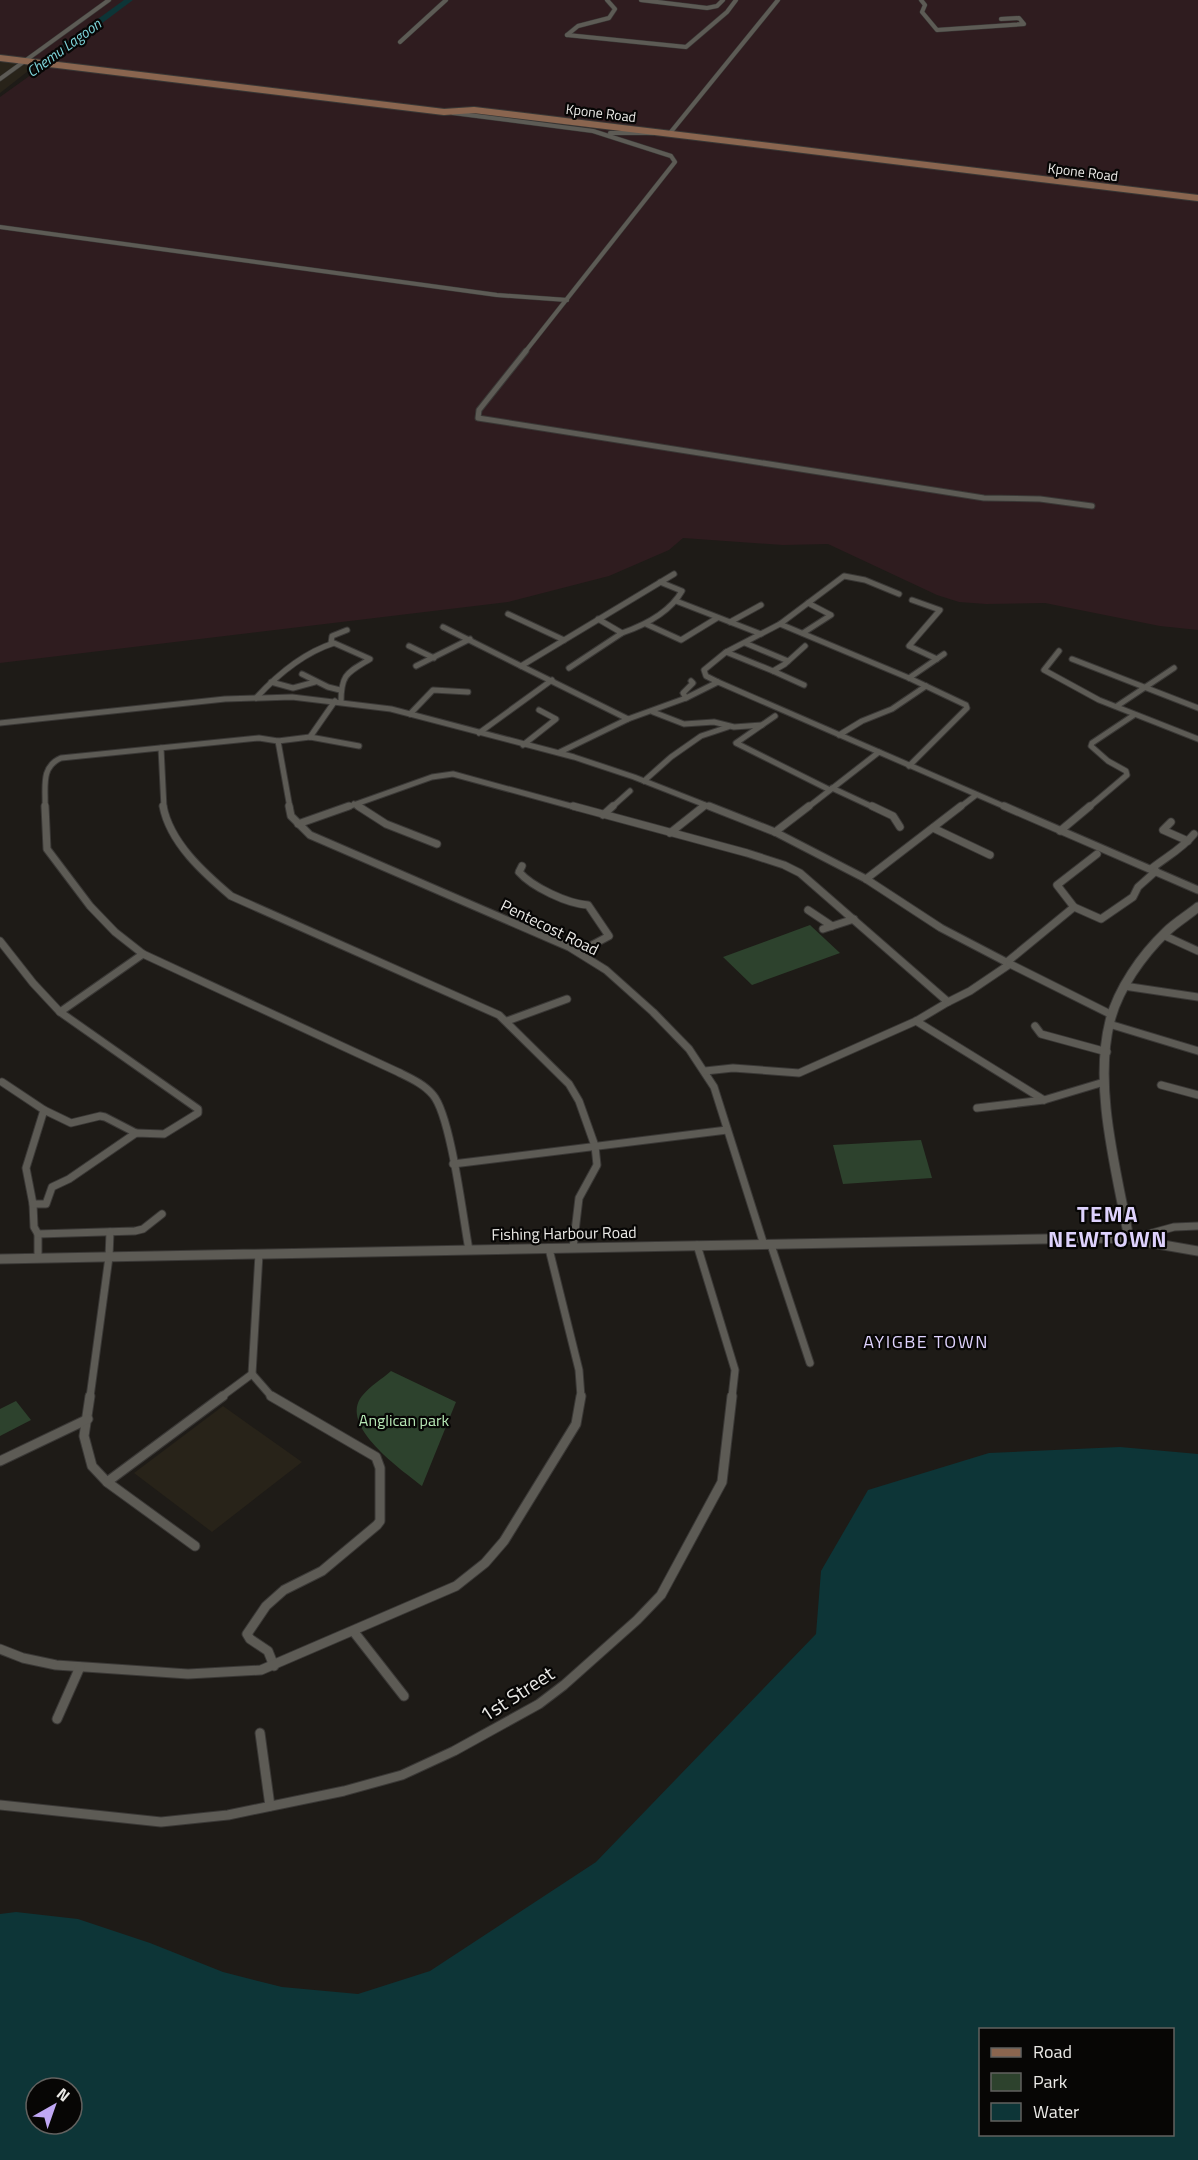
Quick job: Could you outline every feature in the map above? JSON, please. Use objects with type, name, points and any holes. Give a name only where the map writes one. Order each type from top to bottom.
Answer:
[{"type":"main road","name":"Kpone Road","points":[[0,58],[444,112],[474,110],[1198,198]]},
{"type":"street","points":[[0,79],[109,0]]},
{"type":"street","points":[[400,42],[446,0]]},
{"type":"street","points":[[607,0],[615,9],[609,18],[578,26],[567,35],[686,47],[727,12],[736,0]]},
{"type":"street","points":[[641,0],[707,8],[717,6],[723,0]]},
{"type":"street","points":[[670,133],[778,0]]},
{"type":"street","points":[[921,0],[925,5],[922,12],[937,30],[1024,24],[1019,18],[1001,19]]},
{"type":"street","points":[[444,112],[598,132],[633,134],[661,132]]},
{"type":"street","points":[[578,129],[602,125]]},
{"type":"street","points":[[598,132],[666,154],[675,159],[675,162],[479,410],[478,418],[490,423],[984,498],[1040,499],[1092,506]]},
{"type":"street","points":[[0,227],[497,295],[567,300]]},
{"type":"street","points":[[521,666],[674,574]]},
{"type":"street","points":[[899,594],[865,580],[844,576],[780,624],[726,652],[704,670],[706,676],[1198,890]]},
{"type":"street","points":[[569,668],[622,633],[646,624],[676,601],[682,591],[660,582]]},
{"type":"street","points":[[912,600],[940,610],[909,646],[937,659]]},
{"type":"street","points":[[676,601],[761,634]]},
{"type":"street","points":[[803,633],[831,615],[808,603]]},
{"type":"street","points":[[730,622],[761,605]]},
{"type":"street","points":[[508,614],[564,639]]},
{"type":"street","points":[[646,624],[681,640],[717,618]]},
{"type":"street","points":[[598,619],[622,633]]},
{"type":"street","points":[[780,624],[961,701],[967,708],[909,765]]},
{"type":"street","points":[[443,627],[628,719]]},
{"type":"street","points":[[331,643],[332,636],[347,630]]},
{"type":"street","points":[[416,666],[470,639]]},
{"type":"street","points":[[256,698],[272,682],[311,654],[331,643]]},
{"type":"street","points":[[310,738],[338,702],[340,683],[347,673],[370,659],[331,643]]},
{"type":"street","points":[[746,643],[788,661]]},
{"type":"street","points":[[409,646],[434,658]]},
{"type":"street","points":[[773,671],[805,646]]},
{"type":"street","points":[[1059,651],[1044,670],[1057,679],[1134,715],[1198,739]]},
{"type":"street","points":[[726,652],[804,685]]},
{"type":"street","points":[[909,678],[944,654]]},
{"type":"street","points":[[1072,659],[1198,708]]},
{"type":"street","points":[[1117,706],[1174,668]]},
{"type":"street","points":[[302,674],[315,682],[340,690]]},
{"type":"street","points":[[479,734],[552,680]]},
{"type":"street","points":[[686,698],[683,693],[693,683],[691,681]]},
{"type":"street","points":[[272,682],[288,689],[300,688],[315,682]]},
{"type":"street","points":[[560,752],[628,719],[653,712],[718,682]]},
{"type":"street","points":[[839,735],[862,721],[886,712],[926,686]]},
{"type":"street","points":[[410,714],[434,690],[468,692]]},
{"type":"street","points":[[0,723],[138,707],[292,697],[391,709],[479,734],[560,752],[644,781],[775,832],[866,879],[941,928],[1111,1020],[1198,1051]]},
{"type":"street","points":[[523,745],[556,719],[539,710]]},
{"type":"street","points":[[653,712],[677,723],[714,722],[728,727]]},
{"type":"street","points":[[1059,831],[1127,776],[1126,771],[1108,761],[1091,746],[1092,743],[1134,715]]},
{"type":"street","points":[[775,717],[736,743],[893,816],[900,827]]},
{"type":"street","points":[[644,781],[671,757],[701,736],[728,727],[762,725]]},
{"type":"street","points":[[359,746],[310,738],[278,741],[260,738],[61,758],[52,762],[46,770],[47,849],[85,902],[119,937],[143,954],[420,1083],[441,1104],[469,1250]]},
{"type":"street","points":[[278,741],[291,816],[298,824],[432,777],[453,774],[747,853],[794,869],[948,1002]]},
{"type":"street","points":[[161,748],[168,824],[175,836],[231,896],[484,1007],[507,1021],[576,1094],[595,1146],[597,1165],[579,1198],[573,1248]]},
{"type":"street","points":[[775,832],[879,752]]},
{"type":"street","points":[[603,815],[630,791]]},
{"type":"street","points":[[866,879],[976,795]]},
{"type":"street","points":[[354,804],[386,824],[437,844]]},
{"type":"street","points":[[670,833],[704,806]]},
{"type":"street","points":[[1171,822],[1163,830],[1188,841]]},
{"type":"street","name":"Pentecost Road","points":[[298,824],[310,835],[320,840],[579,952],[606,970],[673,1030],[705,1071],[714,1087],[727,1130],[810,1363]]},
{"type":"street","points":[[933,828],[990,855]]},
{"type":"street","points":[[1097,854],[1057,885],[1074,907],[1101,919],[1133,897],[1138,887],[1153,870],[1173,852],[1183,848],[1194,834]]},
{"type":"street","points":[[522,866],[519,872],[525,879],[573,904],[584,904],[591,907],[609,936],[579,952]]},
{"type":"street","points":[[705,1071],[733,1068],[799,1073],[916,1021],[970,991],[1008,963],[1074,907]]},
{"type":"street","points":[[1198,908],[1163,935],[1125,986],[1111,1020],[1104,1082],[1129,1239],[1174,1227],[1198,1226]]},
{"type":"street","points":[[808,910],[832,926]]},
{"type":"street","points":[[823,929],[854,919]]},
{"type":"street","points":[[1163,935],[1198,951]]},
{"type":"street","points":[[0,941],[33,983],[60,1012],[198,1109],[196,1116],[170,1131],[155,1134],[136,1133],[100,1116],[71,1123],[44,1110],[2,1082]]},
{"type":"street","points":[[60,1012],[143,954]]},
{"type":"street","points":[[1125,986],[1198,997]]},
{"type":"street","points":[[507,1021],[567,999]]},
{"type":"street","points":[[916,1021],[1044,1100]]},
{"type":"street","points":[[1035,1026],[1041,1034],[1107,1053]]},
{"type":"street","points":[[977,1108],[1044,1100],[1104,1082]]},
{"type":"street","points":[[1161,1085],[1198,1095]]},
{"type":"street","points":[[38,1258],[38,1234],[34,1227],[33,1204],[26,1168],[44,1110]]},
{"type":"street","points":[[453,1164],[727,1130]]},
{"type":"street","points":[[33,1204],[46,1204],[52,1187],[69,1179],[136,1133]]},
{"type":"street","points":[[38,1234],[139,1230],[162,1214]]},
{"type":"street","points":[[110,1232],[109,1257],[84,1436],[87,1452],[92,1466],[107,1482],[195,1546]]},
{"type":"street","name":"Fishing Harbour Road","points":[[0,1259],[1129,1239],[1198,1251]]},
{"type":"street","name":"1st Street","points":[[0,1805],[161,1822],[228,1815],[344,1791],[402,1775],[511,1720],[539,1704],[564,1684],[637,1620],[661,1595],[722,1482],[735,1370],[697,1245]]},
{"type":"street","points":[[0,1649],[56,1665],[188,1674],[261,1671],[456,1587],[484,1563],[504,1541],[576,1424],[581,1395],[579,1370],[549,1249]]},
{"type":"street","points":[[260,1254],[252,1374],[273,1398],[376,1457],[380,1468],[380,1521],[377,1525],[322,1571],[309,1580],[284,1590],[266,1606],[247,1634],[250,1639],[268,1651],[274,1666]]},
{"type":"street","points":[[107,1482],[252,1374]]},
{"type":"street","points":[[0,1461],[88,1419]]},
{"type":"street","points":[[354,1632],[404,1696]]},
{"type":"street","points":[[57,1719],[80,1667]]},
{"type":"street","points":[[260,1733],[270,1806]]},
{"type":"shaded area","points":[[0,0],[1198,0],[1198,630],[1160,626],[1045,603],[959,602],[937,595],[828,544],[783,545],[683,538],[669,550],[609,576],[508,602],[0,663],[0,97],[49,62],[0,55]]},
{"type":"shaded area","points":[[0,59],[37,64],[0,93]]},
{"type":"shaded area","points":[[223,1406],[302,1462],[212,1532],[134,1473]]},
{"type":"green space","points":[[810,925],[840,953],[752,985],[723,957]]},
{"type":"green space","points":[[921,1140],[932,1178],[843,1184],[833,1145]]},
{"type":"green space","name":"Anglican park","points":[[391,1371],[456,1402],[422,1486],[376,1446],[358,1420],[357,1408],[362,1396]]},
{"type":"green space","points":[[16,1401],[31,1420],[0,1436],[0,1409]]},
{"type":"water","points":[[1120,1447],[1198,1454],[1198,2160],[0,2160],[0,1914],[16,1912],[78,1919],[150,1943],[223,1972],[282,1987],[358,1994],[430,1971],[596,1862],[816,1634],[821,1571],[868,1490],[989,1453]]},
{"type":"waterway","name":"Chemu Lagoon","points":[[39,66],[129,0]]},
{"type":"district","name":"TEMA NEWTOWN","points":[[1108,1226]]},
{"type":"district","name":"AYIGBE TOWN","points":[[926,1342]]}]
